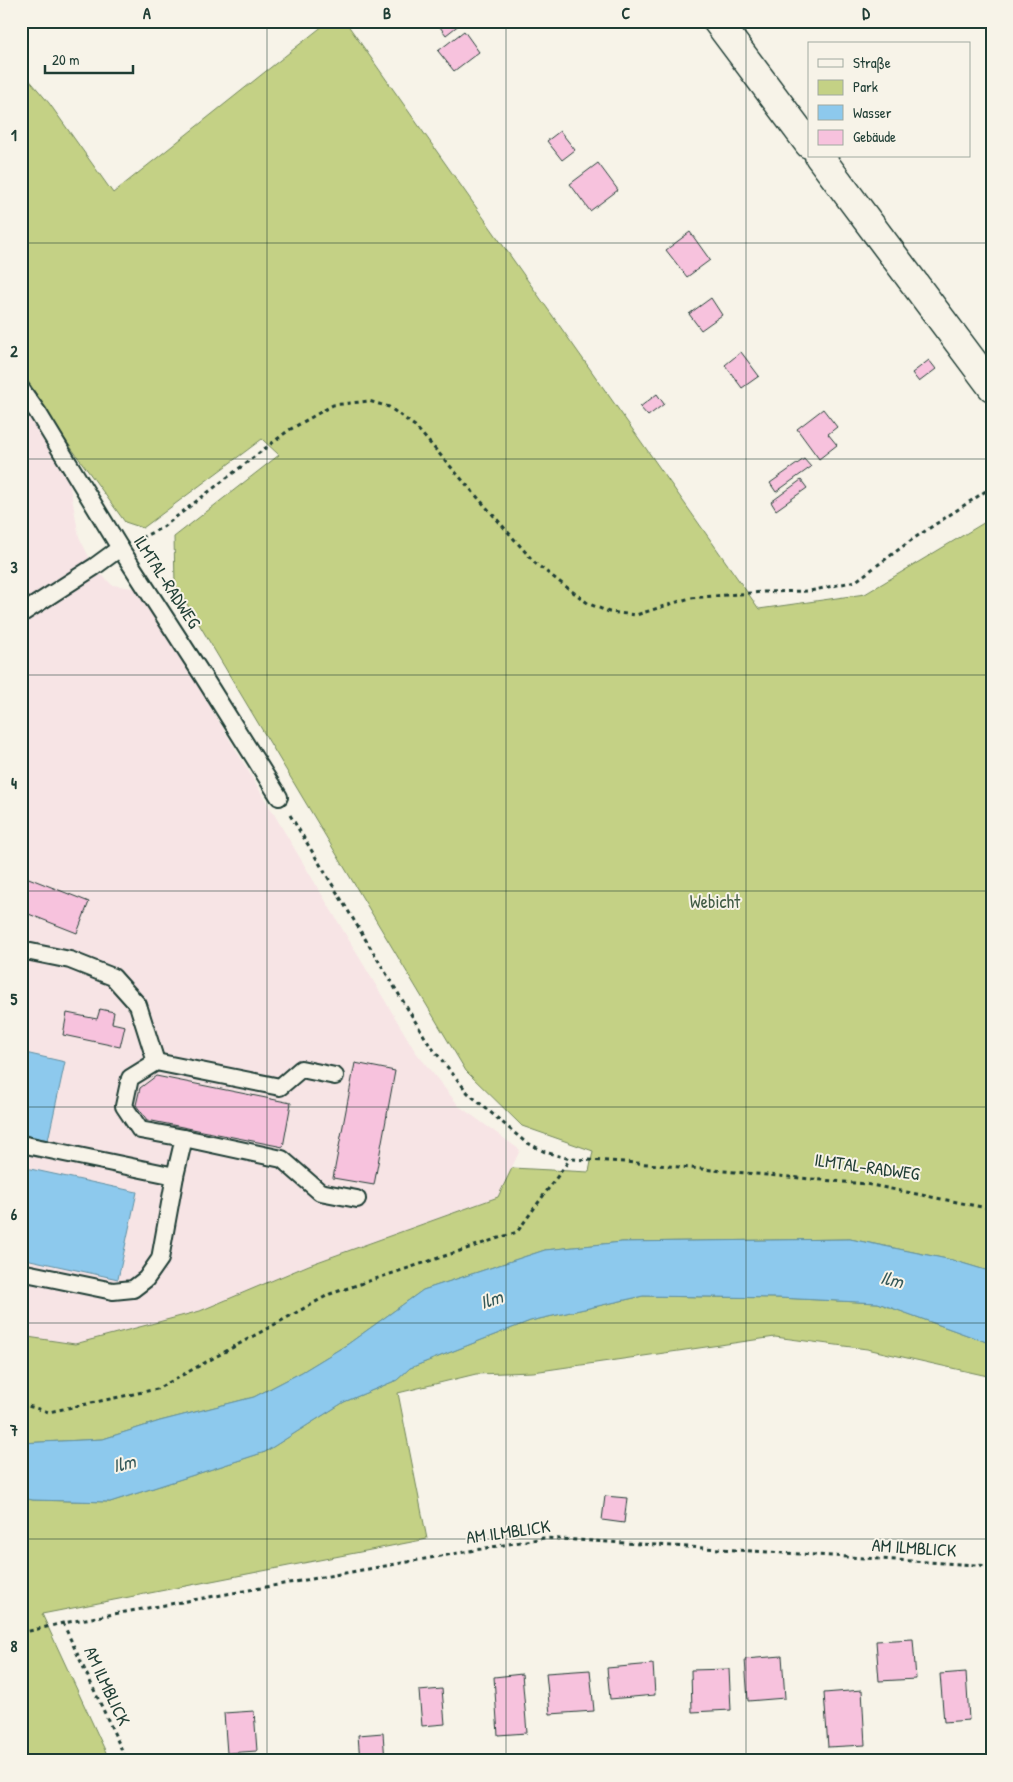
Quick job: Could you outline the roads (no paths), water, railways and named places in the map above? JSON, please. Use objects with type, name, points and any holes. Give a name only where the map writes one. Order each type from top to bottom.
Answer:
[{"type":"street","points":[[717,21],[808,143]]},
{"type":"street","points":[[820,158],[992,387]]},
{"type":"lane","name":"ILMTAL-RADWEG","points":[[21,389],[38,413],[120,548],[202,672],[279,797]]},
{"type":"lane","points":[[21,614],[120,548]]},
{"type":"lane","points":[[21,950],[70,960],[113,977],[138,1005],[156,1062]]},
{"type":"lane","points":[[334,1076],[301,1069],[280,1087],[156,1062],[130,1078],[124,1106],[140,1130],[282,1159],[320,1192],[357,1199]]},
{"type":"lane","points":[[21,1272],[113,1291],[133,1289],[146,1279],[160,1259],[184,1138]]},
{"type":"lane","points":[[21,1144],[175,1176]]},
{"type":"water","points":[[21,1052],[65,1062],[48,1140],[21,1134]]},
{"type":"water","points":[[21,1167],[137,1192],[118,1279],[21,1258]]},
{"type":"water","name":"Ilm","points":[[850,1239],[952,1260],[992,1272],[992,1344],[878,1303],[779,1298],[643,1296],[530,1321],[410,1368],[397,1380],[344,1402],[265,1452],[110,1502],[21,1498],[21,1443],[103,1439],[160,1421],[254,1397],[302,1372],[348,1344],[423,1290],[545,1250],[622,1242]]},
{"type":"park label","name":"Webicht","points":[[715,902]]}]
